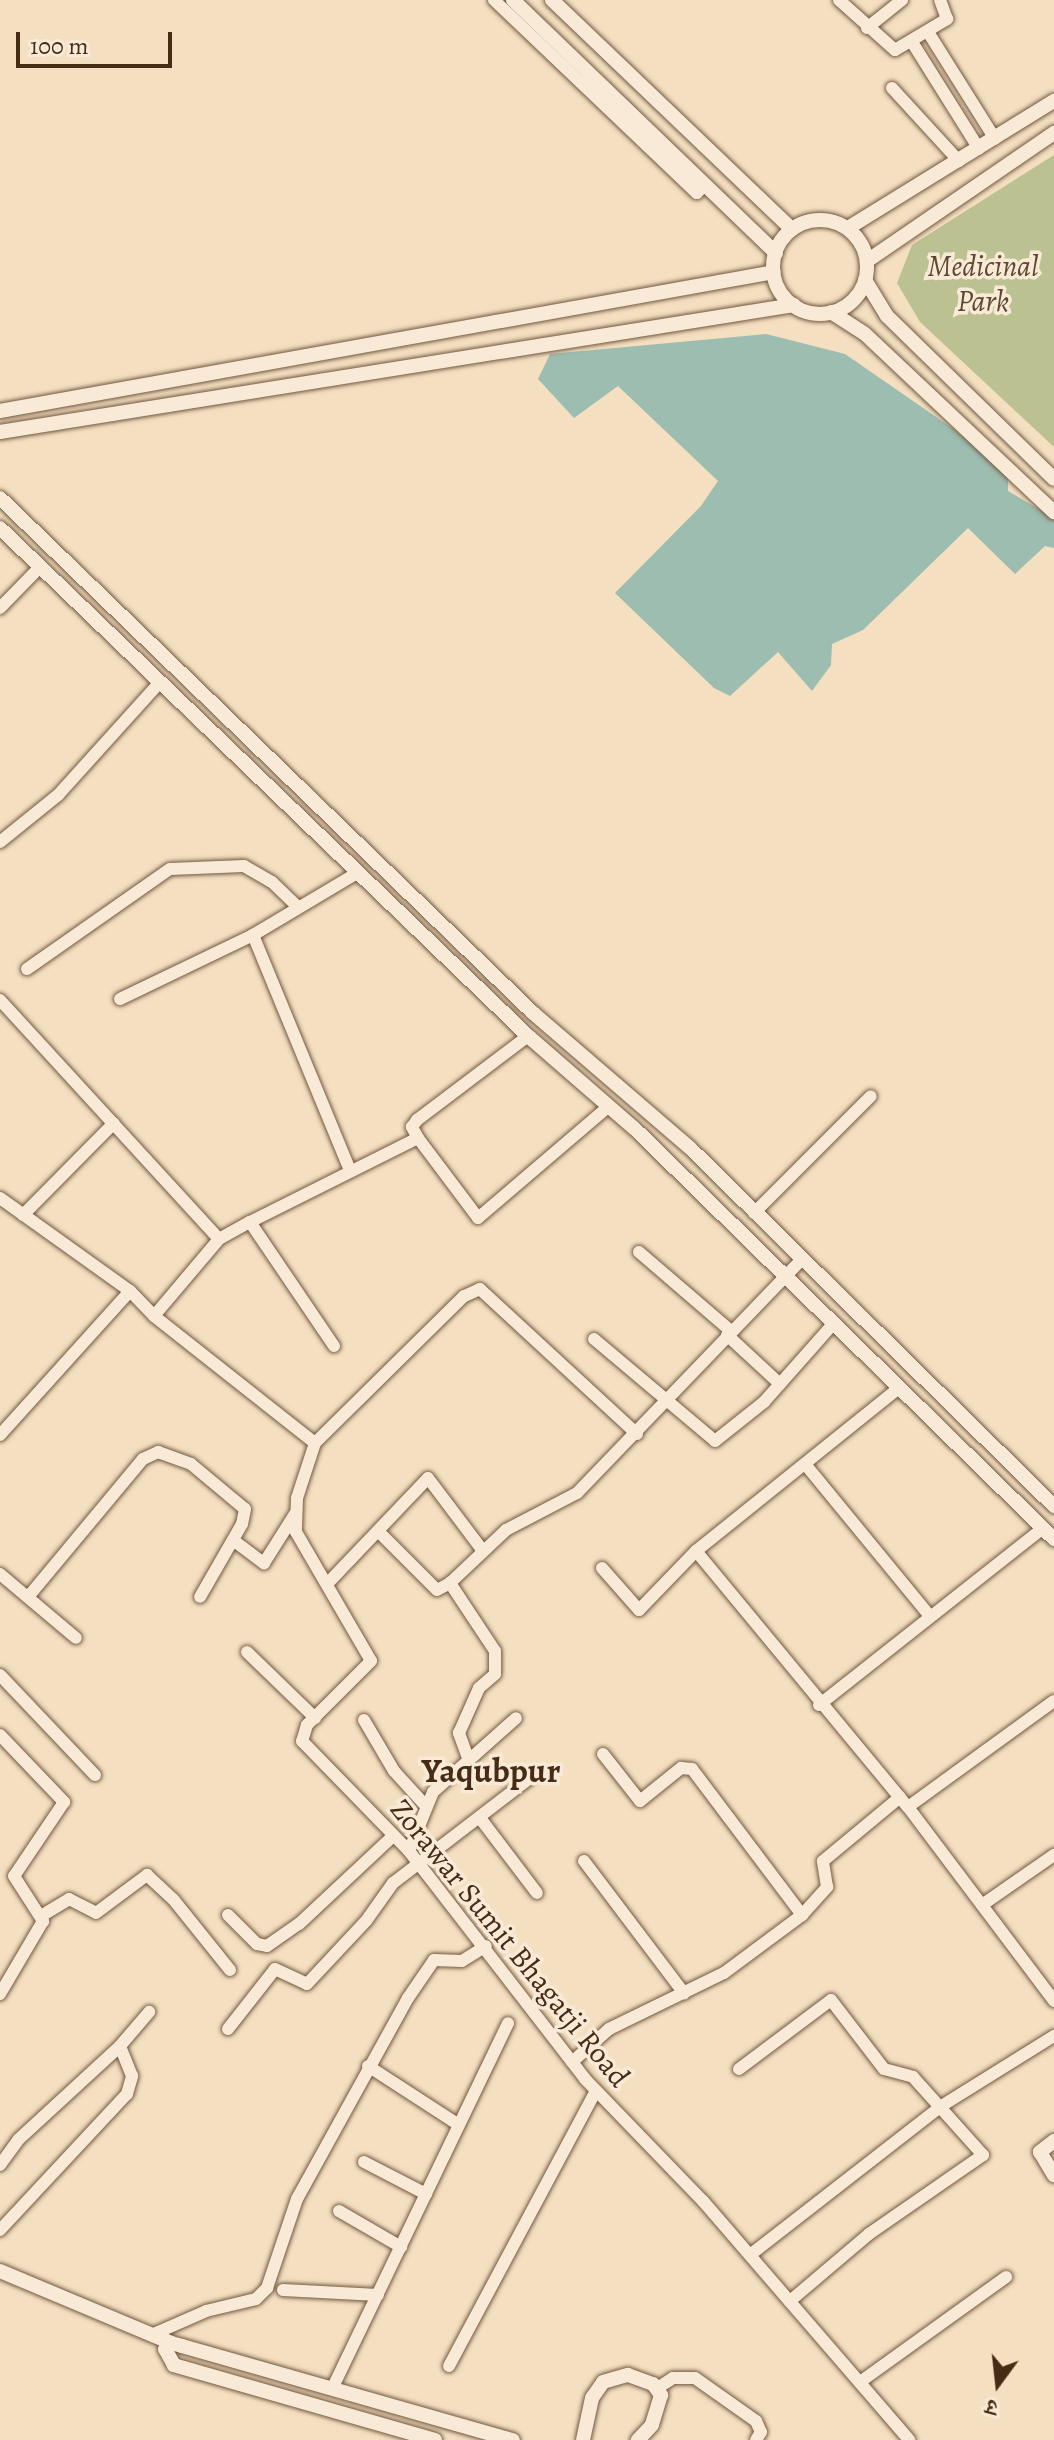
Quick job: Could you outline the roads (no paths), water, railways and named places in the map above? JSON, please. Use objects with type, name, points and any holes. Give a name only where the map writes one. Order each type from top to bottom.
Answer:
[{"type":"street","points":[[494,0],[697,193],[705,184]]},
{"type":"street","points":[[513,0],[776,253]]},
{"type":"street","points":[[552,0],[792,229]]},
{"type":"street","points":[[867,28],[902,0]]},
{"type":"street","points":[[840,1],[895,50],[947,19],[940,0]]},
{"type":"street","points":[[928,32],[995,139]]},
{"type":"street","points":[[912,42],[979,149]]},
{"type":"street","points":[[892,88],[959,161]]},
{"type":"street","points":[[848,228],[1054,101]]},
{"type":"street","points":[[867,261],[1054,133]]},
{"type":"street","points":[[820,220],[848,228],[861,243],[867,261],[865,280],[849,304],[831,312],[811,313],[794,305],[780,291],[774,272],[776,253],[792,229],[820,220]]},
{"type":"street","points":[[0,411],[774,272]]},
{"type":"street","points":[[865,280],[887,316],[1054,479]]},
{"type":"street","points":[[0,432],[794,305]]},
{"type":"street","points":[[831,312],[865,334],[1054,512]]},
{"type":"street","points":[[0,498],[532,1012],[690,1148],[1054,1506]]},
{"type":"street","points":[[0,528],[523,1031],[609,1106],[1054,1539]]},
{"type":"street","points":[[0,608],[40,567]]},
{"type":"street","points":[[0,842],[58,795],[160,682]]},
{"type":"street","points":[[27,969],[116,904],[178,867],[244,866],[298,907]]},
{"type":"street","points":[[120,999],[253,935],[357,873]]},
{"type":"street","points":[[253,935],[350,1170]]},
{"type":"street","points":[[0,1000],[219,1239]]},
{"type":"street","points":[[532,1012],[523,1031],[417,1120],[412,1129],[478,1218],[609,1106]]},
{"type":"street","points":[[754,1213],[871,1096]]},
{"type":"street","points":[[23,1215],[114,1123]]},
{"type":"street","points":[[154,1316],[219,1239],[418,1138]]},
{"type":"street","points":[[0,1198],[130,1291],[154,1316],[315,1443]]},
{"type":"street","points":[[250,1222],[334,1346]]},
{"type":"street","points":[[639,1252],[780,1384]]},
{"type":"street","points":[[378,1531],[437,1590],[450,1583],[506,1530],[577,1493],[801,1260]]},
{"type":"street","points":[[233,1540],[264,1563],[295,1513],[315,1443],[475,1288],[637,1434]]},
{"type":"street","points":[[0,1435],[130,1291]]},
{"type":"street","points":[[594,1339],[715,1441],[780,1384],[833,1324]]},
{"type":"street","points":[[602,1568],[638,1611],[696,1551],[899,1388]]},
{"type":"street","points":[[28,1597],[143,1459],[158,1452],[191,1464],[245,1509],[233,1540],[200,1597]]},
{"type":"street","points":[[805,1464],[930,1616]]},
{"type":"street","points":[[327,1584],[428,1478],[483,1551]]},
{"type":"street","points":[[247,1652],[315,1718],[371,1661],[296,1532],[295,1513]]},
{"type":"street","points":[[819,1705],[1043,1528]]},
{"type":"street","points":[[696,1551],[819,1705],[904,1802],[1054,2001]]},
{"type":"street","points":[[0,1574],[76,1638]]},
{"type":"street","points":[[450,1583],[495,1651],[495,1674],[479,1688],[459,1733],[468,1758]]},
{"type":"street","points":[[2,1682],[95,1775]]},
{"type":"street","points":[[572,2062],[609,2029],[724,1973],[802,1915],[827,1887],[823,1861],[1054,1701]]},
{"type":"street","name":"Zorawar Sumit Bhagatji Road","points":[[315,1718],[302,1732],[302,1741],[413,1856],[596,2091],[750,2255],[909,2440]]},
{"type":"street","points":[[413,1856],[426,1806],[468,1758],[516,1718]]},
{"type":"street","points":[[364,1720],[394,1771],[426,1806]]},
{"type":"street","points":[[0,1735],[64,1802],[14,1876],[41,1916],[38,1934],[0,1994]]},
{"type":"street","points":[[603,1754],[640,1801],[681,1768],[692,1769],[802,1915]]},
{"type":"street","points":[[228,2029],[277,1968],[307,1984],[413,1856],[480,1818],[531,1777]]},
{"type":"street","points":[[480,1818],[537,1893]]},
{"type":"street","points":[[228,1915],[257,1944],[267,1946],[299,1924],[393,1836]]},
{"type":"street","points":[[982,1905],[1054,1855]]},
{"type":"street","points":[[584,1861],[684,1993]]},
{"type":"street","points":[[41,1916],[69,1899],[96,1913],[147,1875],[230,1970]]},
{"type":"street","points":[[156,2333],[206,2311],[256,2299],[267,2288],[297,2199],[368,2066],[434,1960],[462,1961],[486,1946]]},
{"type":"street","points":[[739,2069],[831,2000],[884,2069],[907,2073],[943,2105],[983,2155],[869,2234],[790,2301]]},
{"type":"street","points":[[0,2165],[19,2139],[120,2046],[149,2012]]},
{"type":"street","points":[[332,2389],[508,2023]]},
{"type":"street","points":[[750,2255],[943,2105],[1054,2036]]},
{"type":"street","points":[[4,2224],[127,2094],[132,2076],[120,2046]]},
{"type":"street","points":[[368,2066],[459,2125]]},
{"type":"street","points":[[449,2366],[596,2091]]},
{"type":"street","points":[[1054,2141],[1040,2152],[1054,2175]]},
{"type":"street","points":[[364,2162],[426,2194]]},
{"type":"street","points":[[0,2205],[4,2224]]},
{"type":"street","points":[[339,2211],[401,2247]]},
{"type":"street","points":[[0,2271],[156,2333],[171,2343],[513,2440]]},
{"type":"street","points":[[860,2382],[1006,2277]]},
{"type":"street","points":[[283,2290],[378,2295]]},
{"type":"street","points":[[171,2343],[166,2357],[174,2365],[435,2440]]},
{"type":"street","points":[[583,2440],[592,2398],[611,2376],[643,2379],[656,2389],[659,2409],[638,2440]]},
{"type":"street","points":[[656,2389],[673,2378],[695,2378],[756,2421],[761,2432],[756,2440]]},
{"type":"district","name":"Yaqubpur","points":[[491,1771]]},
{"type":"park label","name":"Medicinal Park","points":[[983,283]]}]
